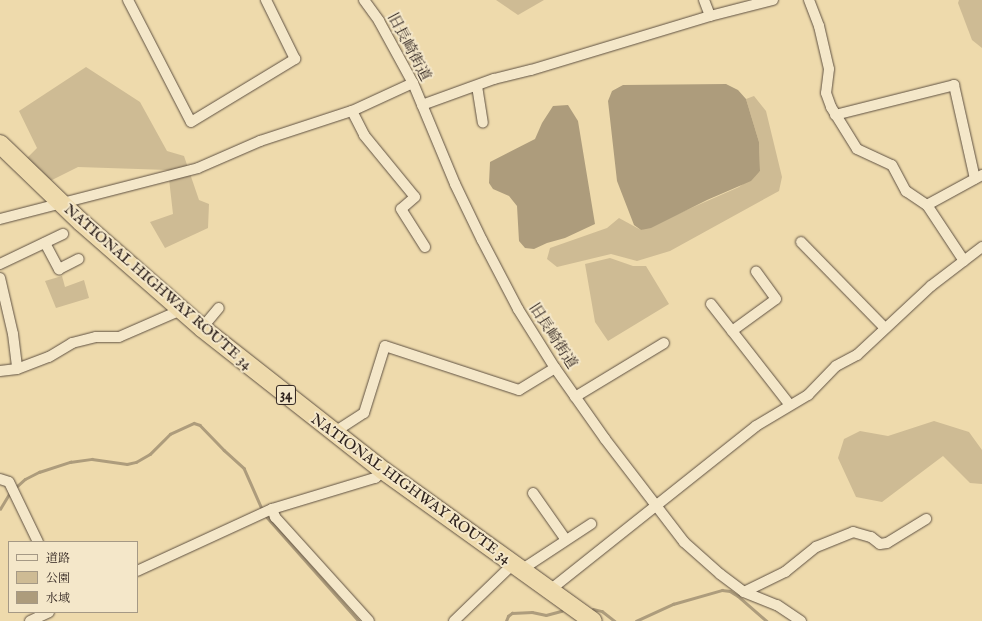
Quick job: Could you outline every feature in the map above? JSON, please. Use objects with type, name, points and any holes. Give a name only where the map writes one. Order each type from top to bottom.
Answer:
[{"type":"highway","name":"NATIONAL HIGHWAY ROUTE 34","points":[[0,144],[132,268],[202,328],[333,433],[593,621]]},
{"type":"street","points":[[128,0],[190,122],[295,59],[266,0]]},
{"type":"street","name":"旧長崎街道","points":[[364,0],[379,21],[413,83],[455,184],[482,240],[518,309],[555,368],[656,507],[684,542],[720,574],[744,592],[777,605],[801,621]]},
{"type":"street","points":[[704,0],[710,16]]},
{"type":"street","points":[[422,105],[494,79],[531,70],[710,16],[773,0]]},
{"type":"street","points":[[809,0],[819,26],[829,69],[826,94],[835,114],[857,149],[892,166],[906,191],[927,205],[964,261]]},
{"type":"street","points":[[0,219],[198,168],[260,141],[352,110],[413,83]]},
{"type":"street","points":[[835,114],[954,85],[978,177],[927,205]]},
{"type":"street","points":[[477,86],[484,124]]},
{"type":"street","points":[[352,110],[364,135],[415,197],[401,209],[425,247]]},
{"type":"street","points":[[0,264],[63,234]]},
{"type":"street","points":[[802,242],[885,328]]},
{"type":"street","points":[[45,243],[59,269],[79,259]]},
{"type":"street","points":[[550,590],[756,426],[808,395],[836,366],[857,355],[931,286],[982,247]]},
{"type":"street","points":[[732,331],[776,299],[756,271]]},
{"type":"street","points":[[0,278],[13,334],[17,369]]},
{"type":"street","points":[[711,304],[790,405]]},
{"type":"street","points":[[202,328],[219,308]]},
{"type":"street","points":[[0,372],[17,369],[49,357],[72,343],[96,337],[119,337],[181,310]]},
{"type":"street","points":[[576,397],[664,343]]},
{"type":"street","points":[[333,433],[364,413],[385,346],[520,390],[555,368]]},
{"type":"street","points":[[138,571],[272,509],[375,478],[384,471]]},
{"type":"street","points":[[4,480],[17,497],[38,541]]},
{"type":"street","points":[[533,492],[566,540]]},
{"type":"street","points":[[272,509],[274,517],[369,621]]},
{"type":"street","points":[[744,592],[785,572],[816,547],[853,532],[870,536],[880,544],[887,543],[926,519]]},
{"type":"street","points":[[454,621],[517,567],[566,540],[591,524]]},
{"type":"street","points":[[30,621],[47,613]]},
{"type":"green space","points":[[496,0],[544,0],[518,15]]},
{"type":"green space","points":[[959,0],[982,0],[982,48],[972,40],[958,3]]},
{"type":"green space","points":[[86,67],[140,102],[167,151],[184,156],[199,200],[209,204],[208,228],[165,248],[150,222],[173,214],[168,170],[78,167],[50,181],[27,158],[37,148],[19,111]]},
{"type":"green space","points":[[754,96],[766,111],[782,177],[779,191],[670,251],[637,261],[611,254],[557,267],[547,259],[550,248],[607,228],[619,218],[641,230],[739,187],[760,171],[759,142],[746,99]]},
{"type":"green space","points":[[610,258],[633,266],[646,266],[669,304],[608,341],[595,322],[585,264]]},
{"type":"green space","points":[[62,276],[65,287],[84,280],[89,298],[56,308],[45,281]]},
{"type":"green space","points":[[934,421],[969,432],[982,450],[982,484],[970,483],[943,456],[882,502],[856,497],[838,458],[844,439],[860,431],[888,436]]},
{"type":"water","points":[[726,84],[738,90],[746,99],[759,142],[760,171],[751,181],[707,200],[651,228],[641,230],[634,225],[617,181],[608,101],[612,91],[623,85]]},
{"type":"water","points":[[568,105],[578,121],[595,224],[565,238],[547,243],[534,249],[525,248],[519,241],[517,206],[509,196],[493,189],[489,183],[490,162],[535,139],[542,123],[553,106]]},
{"type":"waterway","points":[[15,488],[25,479],[39,472],[70,462],[92,459],[127,464],[136,462],[150,454],[170,434],[194,423],[200,425],[244,468],[263,511]]},
{"type":"waterway","points":[[0,509],[11,491]]},
{"type":"waterway","points":[[266,516],[359,621]]},
{"type":"waterway","points":[[636,621],[673,604],[722,590],[730,591],[738,596],[767,621]]},
{"type":"waterway","points":[[593,609],[602,611],[615,621]]},
{"type":"waterway","points":[[506,621],[508,616],[512,613],[532,612],[546,615],[561,611]]}]
